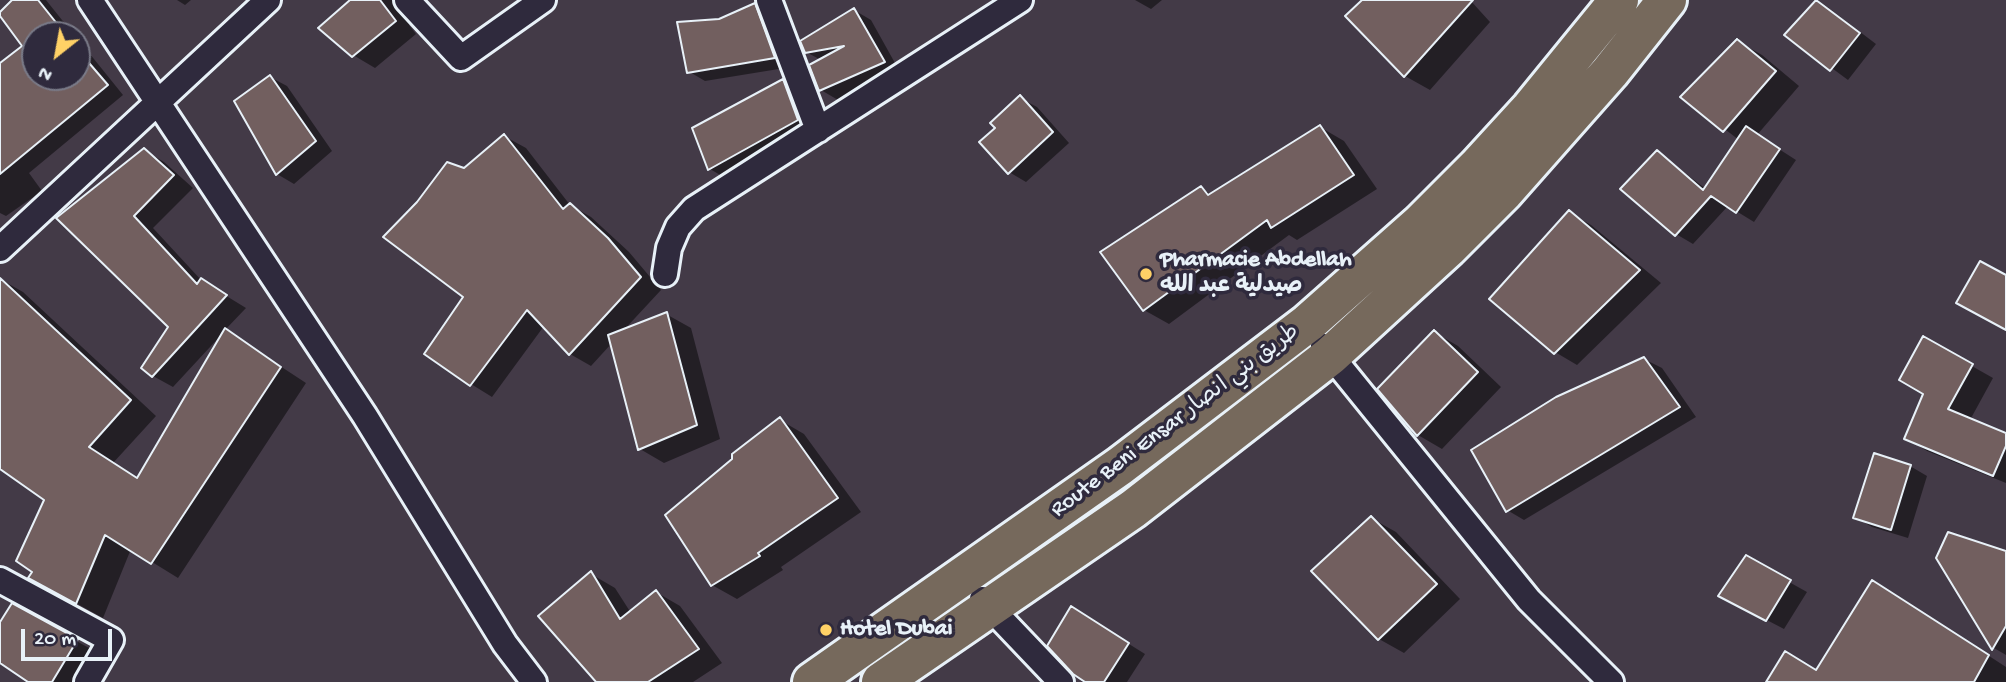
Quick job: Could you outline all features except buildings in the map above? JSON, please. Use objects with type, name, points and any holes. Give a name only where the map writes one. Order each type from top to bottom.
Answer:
[{"type":"highway","name":"Route Beni Ensar طريق بني انصار","points":[[813,682],[1120,466],[1308,323],[1421,223],[1477,167],[1531,108],[1619,0]]},
{"type":"highway","name":"Route Beni Ensar طريق بني انصار","points":[[881,682],[1133,509],[1330,356],[1399,294],[1504,191],[1610,72],[1667,0]]},
{"type":"street","points":[[90,0],[365,416],[505,645],[534,682]]},
{"type":"street","points":[[0,249],[268,0]]},
{"type":"street","points":[[407,0],[461,58],[543,0]]},
{"type":"street","points":[[769,0],[818,130]]},
{"type":"street","points":[[665,274],[668,248],[678,227],[694,209],[818,130],[987,9],[1020,0]]},
{"type":"street","points":[[1308,323],[1330,356],[1528,600],[1611,682]]},
{"type":"street","points":[[962,577],[1061,682]]},
{"type":"street","points":[[0,579],[111,640],[87,682]]},
{"type":"place","name":"Pharmacie Abdellah صيدلية عبد الله","points":[[1146,274]]},
{"type":"place","name":"Hotel Dubai","points":[[826,630]]}]
